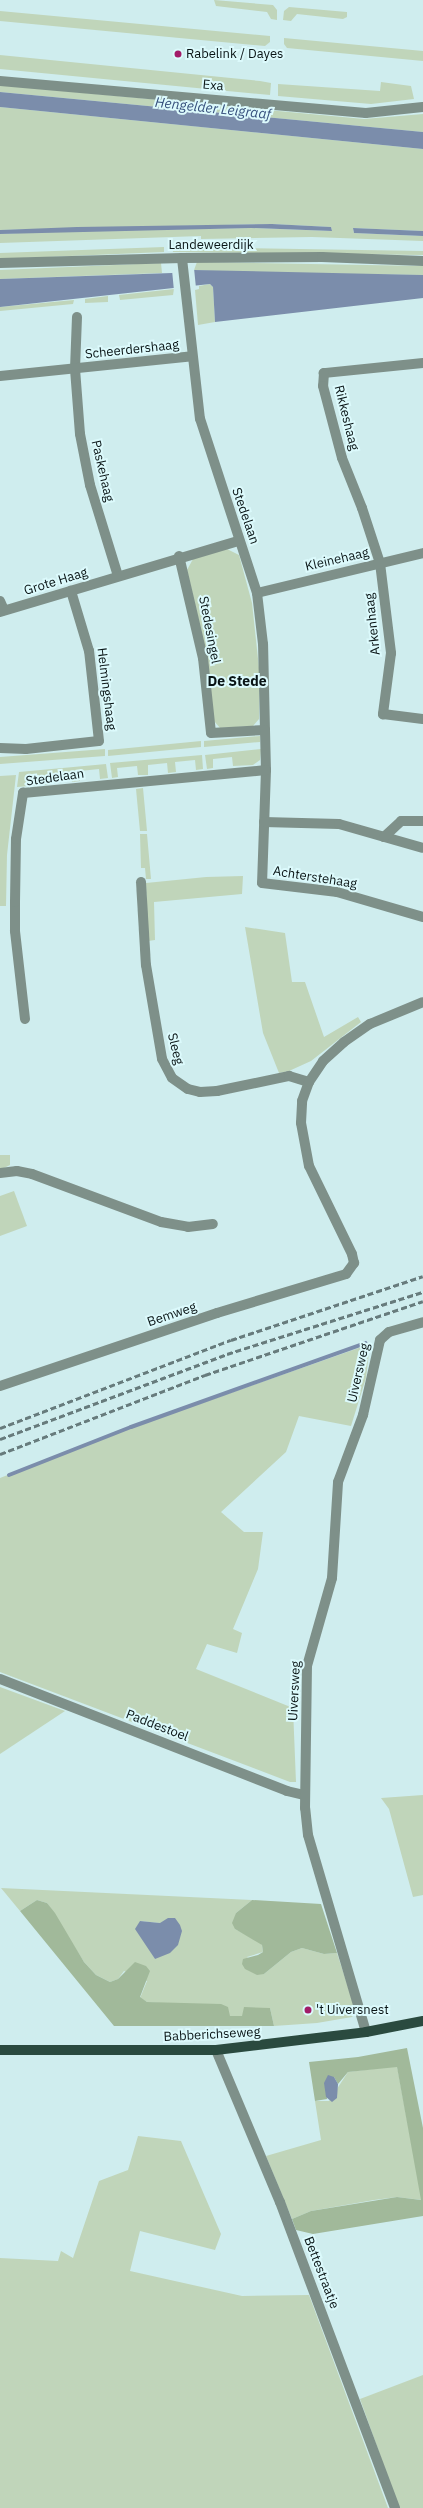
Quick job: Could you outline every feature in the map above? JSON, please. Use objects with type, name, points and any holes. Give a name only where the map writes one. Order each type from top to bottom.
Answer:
[{"type":"main road","name":"Babberichseweg","points":[[0,2050],[216,2050],[366,2032],[423,2021]]},
{"type":"street","name":"Exa","points":[[0,81],[366,113],[423,107]]},
{"type":"street","name":"Landeweerdijk","points":[[0,263],[182,262],[322,257],[423,261]]},
{"type":"street","name":"Stedelaan","points":[[182,262],[200,419],[238,540],[257,593],[264,644],[265,730]]},
{"type":"street","name":"Scheerdershaag","points":[[75,369],[77,317]]},
{"type":"street","name":"Scheerdershaag","points":[[0,376],[192,356]]},
{"type":"street","name":"Rikkeshaag","points":[[380,563],[362,508],[342,458],[323,386],[324,373],[423,363]]},
{"type":"street","name":"Paskehaag","points":[[75,369],[80,434],[90,485],[118,576]]},
{"type":"street","points":[[118,576],[179,556],[238,540]]},
{"type":"street","name":"Kleinehaag","points":[[257,593],[423,553]]},
{"type":"street","name":"Stedesingel","points":[[179,556],[203,658],[211,733],[265,730]]},
{"type":"street","name":"Arkenhaag","points":[[380,563],[391,653],[383,714],[423,719]]},
{"type":"street","name":"Grote Haag","points":[[1,608],[71,591],[118,576]]},
{"type":"street","name":"Helmingshaag","points":[[0,748],[26,749],[99,742],[89,651],[71,591]]},
{"type":"street","name":"Achterstehaag","points":[[265,730],[266,770],[262,883],[337,892],[423,917]]},
{"type":"street","name":"Stedelaan","points":[[26,1019],[15,931],[14,882],[16,839],[23,793],[266,770]]},
{"type":"street","points":[[384,837],[401,821],[423,821]]},
{"type":"street","points":[[264,822],[339,824],[423,848]]},
{"type":"street","name":"Sleeg","points":[[141,882],[146,965],[162,1059],[172,1078],[188,1089],[200,1092],[217,1091],[289,1076],[309,1082]]},
{"type":"street","points":[[309,1082],[323,1062],[370,1024],[423,1002]]},
{"type":"street","name":"Bemweg","points":[[0,1386],[218,1313],[338,1277],[351,1269],[352,1254],[309,1166],[303,1143],[302,1101],[309,1082]]},
{"type":"street","points":[[0,1173],[18,1171],[32,1174],[161,1222],[188,1227],[213,1224]]},
{"type":"street","name":"Uiversweg","points":[[366,2032],[308,1835],[305,1795],[307,1666],[332,1578],[338,1482],[363,1415],[380,1340],[389,1332],[423,1322]]},
{"type":"street","name":"Paddestoel","points":[[0,1679],[288,1791],[305,1795]]},
{"type":"street","name":"Bettestraatje","points":[[216,2050],[280,2202],[395,2508]]},
{"type":"green space","points":[[214,0],[273,5],[277,10],[277,20],[271,19],[267,12],[216,6]]},
{"type":"green space","points":[[289,7],[347,12],[347,17],[343,19],[297,14],[291,21],[283,20],[284,11]]},
{"type":"green space","points":[[0,11],[270,36],[270,42],[265,46],[0,21]]},
{"type":"green space","points":[[284,38],[423,51],[423,61],[287,48],[284,44]]},
{"type":"green space","points":[[0,55],[260,81],[271,83],[270,95],[0,69]]},
{"type":"green space","points":[[381,82],[411,86],[414,99],[371,104],[278,96],[278,84],[380,91]]},
{"type":"green space","points":[[0,85],[364,119],[423,114],[423,132],[0,92]]},
{"type":"green space","points":[[0,107],[423,149],[423,231],[353,228],[354,233],[423,236],[423,241],[312,237],[201,239],[201,236],[0,243],[0,234],[54,231],[251,228],[332,231],[331,227],[272,224],[0,230]]},
{"type":"green space","points":[[164,247],[164,252],[0,259],[0,253]]},
{"type":"green space","points":[[172,247],[423,251],[423,255],[173,252]]},
{"type":"green space","points":[[197,262],[423,266],[423,275],[227,272],[194,270]]},
{"type":"green space","points":[[161,263],[162,273],[0,279],[0,270]]},
{"type":"green space","points":[[210,284],[213,287],[215,322],[198,325],[195,290],[199,289],[199,286]]},
{"type":"green space","points":[[174,289],[173,295],[120,300],[119,295]]},
{"type":"green space","points":[[108,296],[108,302],[85,303],[85,299]]},
{"type":"green space","points":[[74,300],[73,304],[0,311],[0,307]]},
{"type":"green space","points":[[227,549],[239,555],[252,603],[259,668],[259,719],[253,726],[220,728],[214,721],[206,652],[187,570],[193,559]]},
{"type":"green space","points":[[260,736],[260,742],[204,747],[204,741]]},
{"type":"green space","points":[[201,741],[201,747],[108,756],[108,750]]},
{"type":"green space","points":[[105,749],[105,756],[0,764],[0,757]]},
{"type":"green space","points":[[261,749],[260,760],[253,765],[233,766],[232,757],[213,759],[213,768],[207,769],[205,755]]},
{"type":"green space","points":[[202,755],[203,769],[196,770],[195,760],[175,762],[176,772],[168,773],[167,763],[148,765],[148,775],[138,775],[137,766],[117,768],[118,777],[112,778],[110,763]]},
{"type":"green space","points":[[106,764],[108,778],[100,779],[99,769],[80,771],[80,781],[72,782],[70,772],[51,774],[52,784],[17,787],[19,772]]},
{"type":"green space","points":[[16,775],[7,855],[6,906],[0,906],[0,776]]},
{"type":"green space","points":[[143,788],[147,831],[140,831],[136,789]]},
{"type":"green space","points":[[140,834],[147,834],[151,879],[146,879],[145,868],[141,868]]},
{"type":"green space","points":[[243,876],[242,894],[154,902],[155,940],[148,941],[146,883],[206,877]]},
{"type":"green space","points":[[245,927],[285,933],[292,982],[305,982],[324,1037],[358,1017],[361,1022],[311,1061],[289,1071],[279,1073],[263,1033]]},
{"type":"green space","points":[[0,1155],[10,1155],[10,1165],[0,1170]]},
{"type":"green space","points":[[14,1191],[27,1226],[0,1236],[0,1196]]},
{"type":"green space","points":[[370,1344],[366,1378],[351,1426],[299,1416],[286,1452],[221,1512],[244,1532],[263,1532],[258,1569],[233,1629],[242,1633],[237,1653],[207,1644],[196,1669],[293,1708],[296,1782],[290,1782],[0,1672],[0,1478],[102,1438]]},
{"type":"green space","points":[[0,1687],[65,1711],[0,1754]]},
{"type":"green space","points":[[423,1795],[423,1895],[413,1897],[389,1809],[381,1798]]},
{"type":"green space","points":[[1,1888],[252,1900],[236,1913],[235,1929],[258,1941],[262,1945],[263,1952],[247,1957],[264,1974],[291,1952],[302,1948],[324,1954],[337,1953],[356,2012],[352,2017],[317,2023],[274,2026],[270,2008],[242,2016],[230,2016],[172,2004],[147,2002],[140,1998],[147,1981],[124,1971],[118,1979],[110,1982],[96,1975],[84,1962],[47,1903],[37,1900],[20,1911]],"holes":[[[140,1921],[160,1923],[155,1959],[139,1932]]]},
{"type":"green space","points":[[37,1900],[47,1903],[55,1913],[84,1962],[96,1975],[110,1982],[118,1979],[135,1962],[146,1966],[150,1971],[140,1997],[147,2002],[221,2004],[228,2007],[230,2016],[242,2016],[244,2007],[270,2008],[274,2026],[114,2026],[20,1911]]},
{"type":"green space","points":[[252,1900],[321,1904],[337,1953],[324,1954],[302,1948],[291,1952],[264,1974],[257,1975],[245,1969],[242,1964],[243,1959],[263,1952],[262,1945],[235,1929],[232,1923],[236,1913]]},
{"type":"green space","points":[[407,2048],[423,2128],[423,2216],[313,2234],[296,2230],[292,2219],[311,2211],[397,2197],[421,2200],[397,2067],[348,2072],[338,2084],[334,2077],[326,2086],[327,2099],[315,2101],[309,2062],[358,2057]]},
{"type":"green space","points":[[397,2066],[422,2200],[397,2197],[374,2200],[311,2211],[292,2219],[266,2156],[321,2140],[315,2101],[329,2101],[348,2072]]},
{"type":"green space","points":[[138,2136],[181,2141],[221,2234],[215,2250],[140,2231],[130,2271],[242,2296],[309,2295],[388,2508],[0,2508],[0,2258],[58,2261],[61,2251],[73,2258],[99,2181],[128,2170]]},
{"type":"green space","points":[[423,2375],[423,2508],[399,2508],[360,2399]]},
{"type":"water","points":[[0,92],[423,132],[423,149],[0,107]]},
{"type":"water","points":[[272,224],[331,227],[332,231],[251,228],[0,234],[0,230],[77,227]]},
{"type":"water","points":[[353,228],[423,231],[423,236],[354,233]]},
{"type":"water","points":[[194,270],[423,275],[423,298],[215,322],[213,287],[210,284],[0,307],[0,279],[172,273]]},
{"type":"water","points":[[168,1918],[175,1918],[180,1925],[182,1931],[178,1945],[170,1953],[155,1959],[135,1929],[140,1921],[160,1923]]},
{"type":"water","points":[[328,2075],[334,2077],[338,2084],[337,2098],[332,2102],[326,2097],[324,2083]]},
{"type":"pier","points":[[194,268],[196,288],[176,289],[174,291],[172,270]]},
{"type":"waterway","points":[[9,1475],[131,1427],[365,1343]]},
{"type":"railway","points":[[0,1428],[231,1340],[423,1276]]},
{"type":"railway","points":[[0,1439],[227,1354],[423,1292]]},
{"type":"railway","points":[[0,1454],[205,1375],[423,1301]]},
{"type":"place","name":"Rabelink / Dayes","points":[[178,54]]},
{"type":"place","name":"'t Uiversnest","points":[[308,2010]]},
{"type":"district","name":"De Stede","points":[[237,681]]},
{"type":"water label","name":"Hengelder Leigraaf","points":[[213,108]]}]
